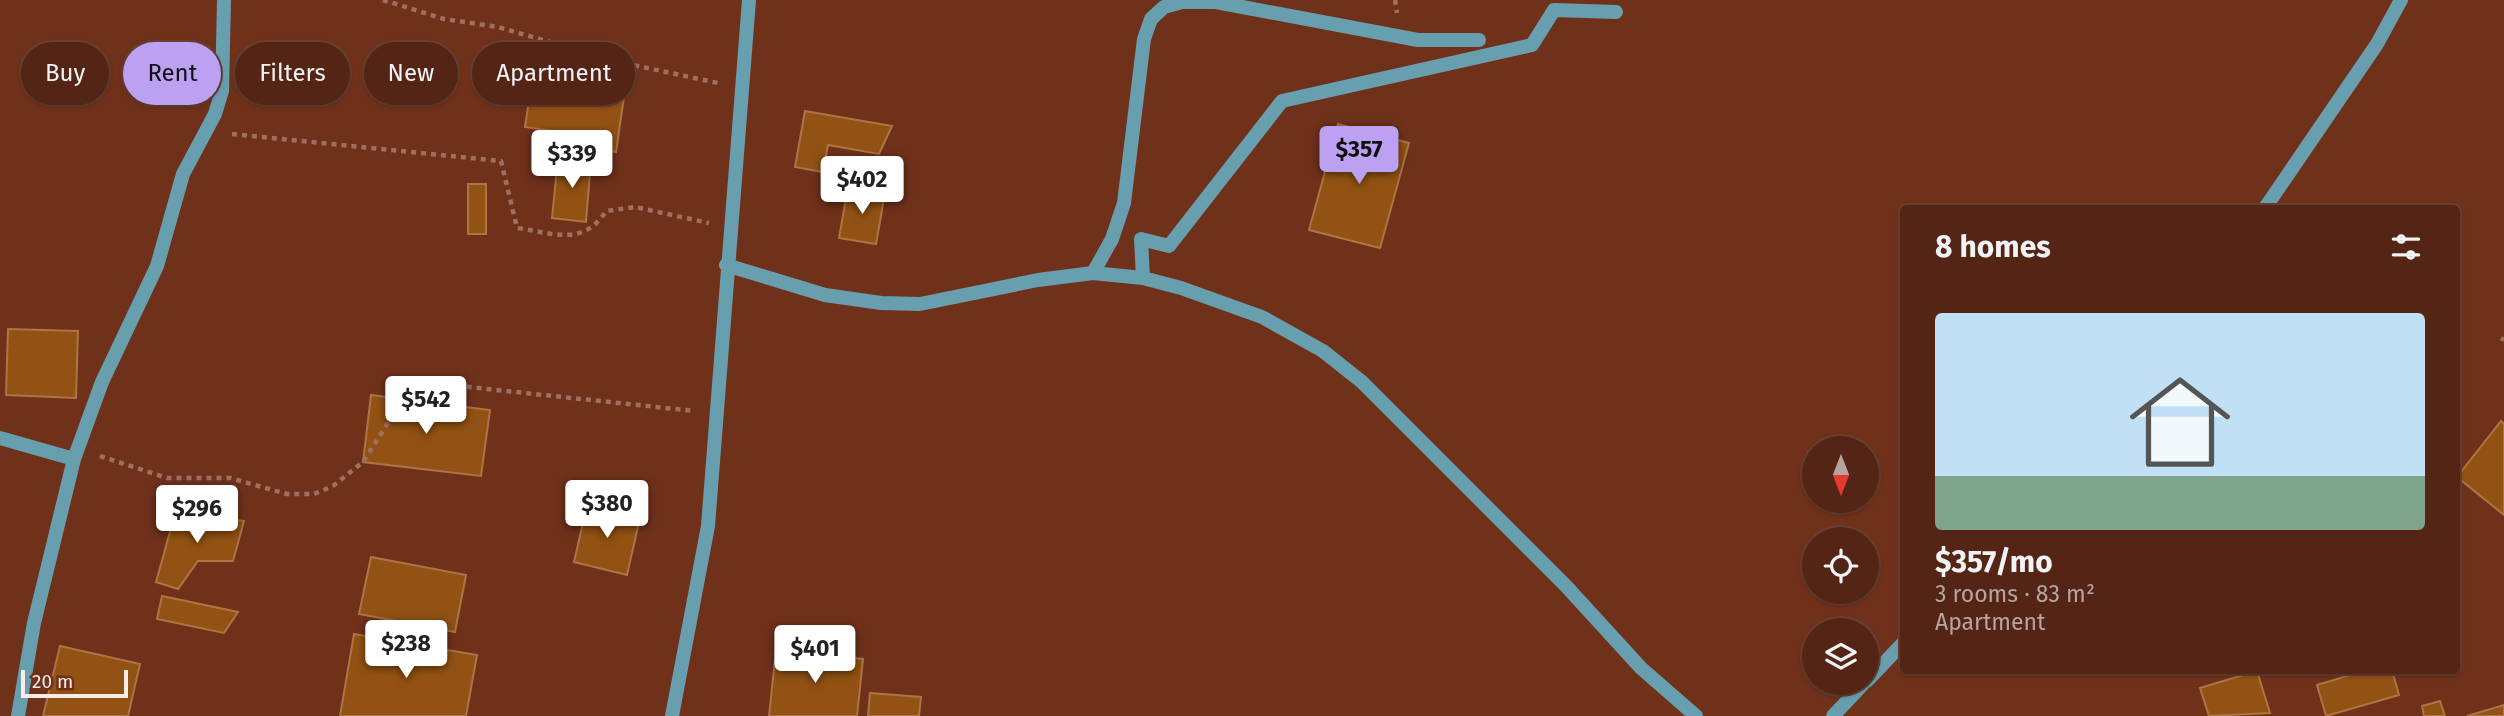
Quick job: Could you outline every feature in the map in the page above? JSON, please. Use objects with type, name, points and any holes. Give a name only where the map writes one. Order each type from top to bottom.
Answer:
[{"type":"street","points":[[18,716],[34,623],[77,453],[102,382],[157,266],[183,174],[207,131],[222,91],[224,0]]},
{"type":"street","points":[[672,716],[708,526],[726,265],[749,0]]},
{"type":"street","points":[[2267,205],[2377,44],[2401,0]]},
{"type":"street","points":[[1093,273],[1112,239],[1124,203],[1144,39],[1151,19],[1164,8],[1182,2],[1216,2],[1418,40],[1479,40]]},
{"type":"street","points":[[1143,278],[1141,239],[1169,246],[1282,101],[1532,44],[1554,10],[1616,12]]},
{"type":"street","points":[[726,265],[825,295],[881,303],[920,304],[1011,285],[1093,273],[1143,278],[1181,288],[1262,317],[1323,351],[1362,382],[1566,586],[1640,668],[1696,716]]},
{"type":"street","points":[[0,438],[77,453]]},
{"type":"street","points":[[1879,668],[1900,646]]},
{"type":"street","points":[[1833,716],[1853,695]]},
{"type":"path","points":[[383,0],[444,19],[498,27],[619,62],[741,89]]},
{"type":"path","points":[[207,131],[501,162],[517,229],[579,236],[596,227],[606,211],[635,207],[730,229]]},
{"type":"path","points":[[77,453],[167,478],[230,478],[288,494],[314,494],[333,486],[363,462],[404,398],[424,388],[450,385],[716,413]]},
{"type":"building","points":[[528,105],[623,105],[616,152],[553,143],[554,131],[525,127]]},
{"type":"building","points":[[805,111],[892,126],[879,154],[828,145],[823,172],[795,167]]},
{"type":"building","points":[[1338,124],[1409,143],[1380,248],[1309,230]]},
{"type":"building","points":[[558,158],[591,161],[586,222],[552,218]]},
{"type":"building","points":[[468,184],[486,184],[486,234],[468,234]]},
{"type":"building","points":[[848,187],[885,193],[876,244],[839,238]]},
{"type":"building","points":[[8,329],[78,331],[76,398],[6,395]]},
{"type":"building","points":[[371,395],[490,410],[481,476],[363,462]]},
{"type":"building","points":[[2501,421],[2504,424],[2504,515],[2460,479],[2460,473]]},
{"type":"building","points":[[587,505],[640,518],[627,575],[574,562]]},
{"type":"building","points":[[176,510],[244,521],[233,561],[198,561],[178,589],[156,582]]},
{"type":"building","points":[[371,557],[466,575],[455,632],[359,614]]},
{"type":"building","points":[[162,596],[238,612],[224,633],[157,619]]},
{"type":"building","points":[[354,634],[477,655],[466,716],[340,716]]},
{"type":"building","points":[[60,646],[140,664],[128,716],[43,716]]},
{"type":"building","points":[[776,650],[863,659],[857,716],[769,716]]},
{"type":"building","points":[[2247,674],[2258,674],[2270,713],[2209,716],[2200,688]]},
{"type":"building","points":[[2354,674],[2393,674],[2399,695],[2326,716],[2317,685]]},
{"type":"building","points":[[870,693],[921,697],[919,716],[868,716]]},
{"type":"building","points":[[2440,701],[2445,716],[2424,716],[2422,706]]},
{"type":"building","points":[[2504,705],[2504,716],[2467,716]]}]
